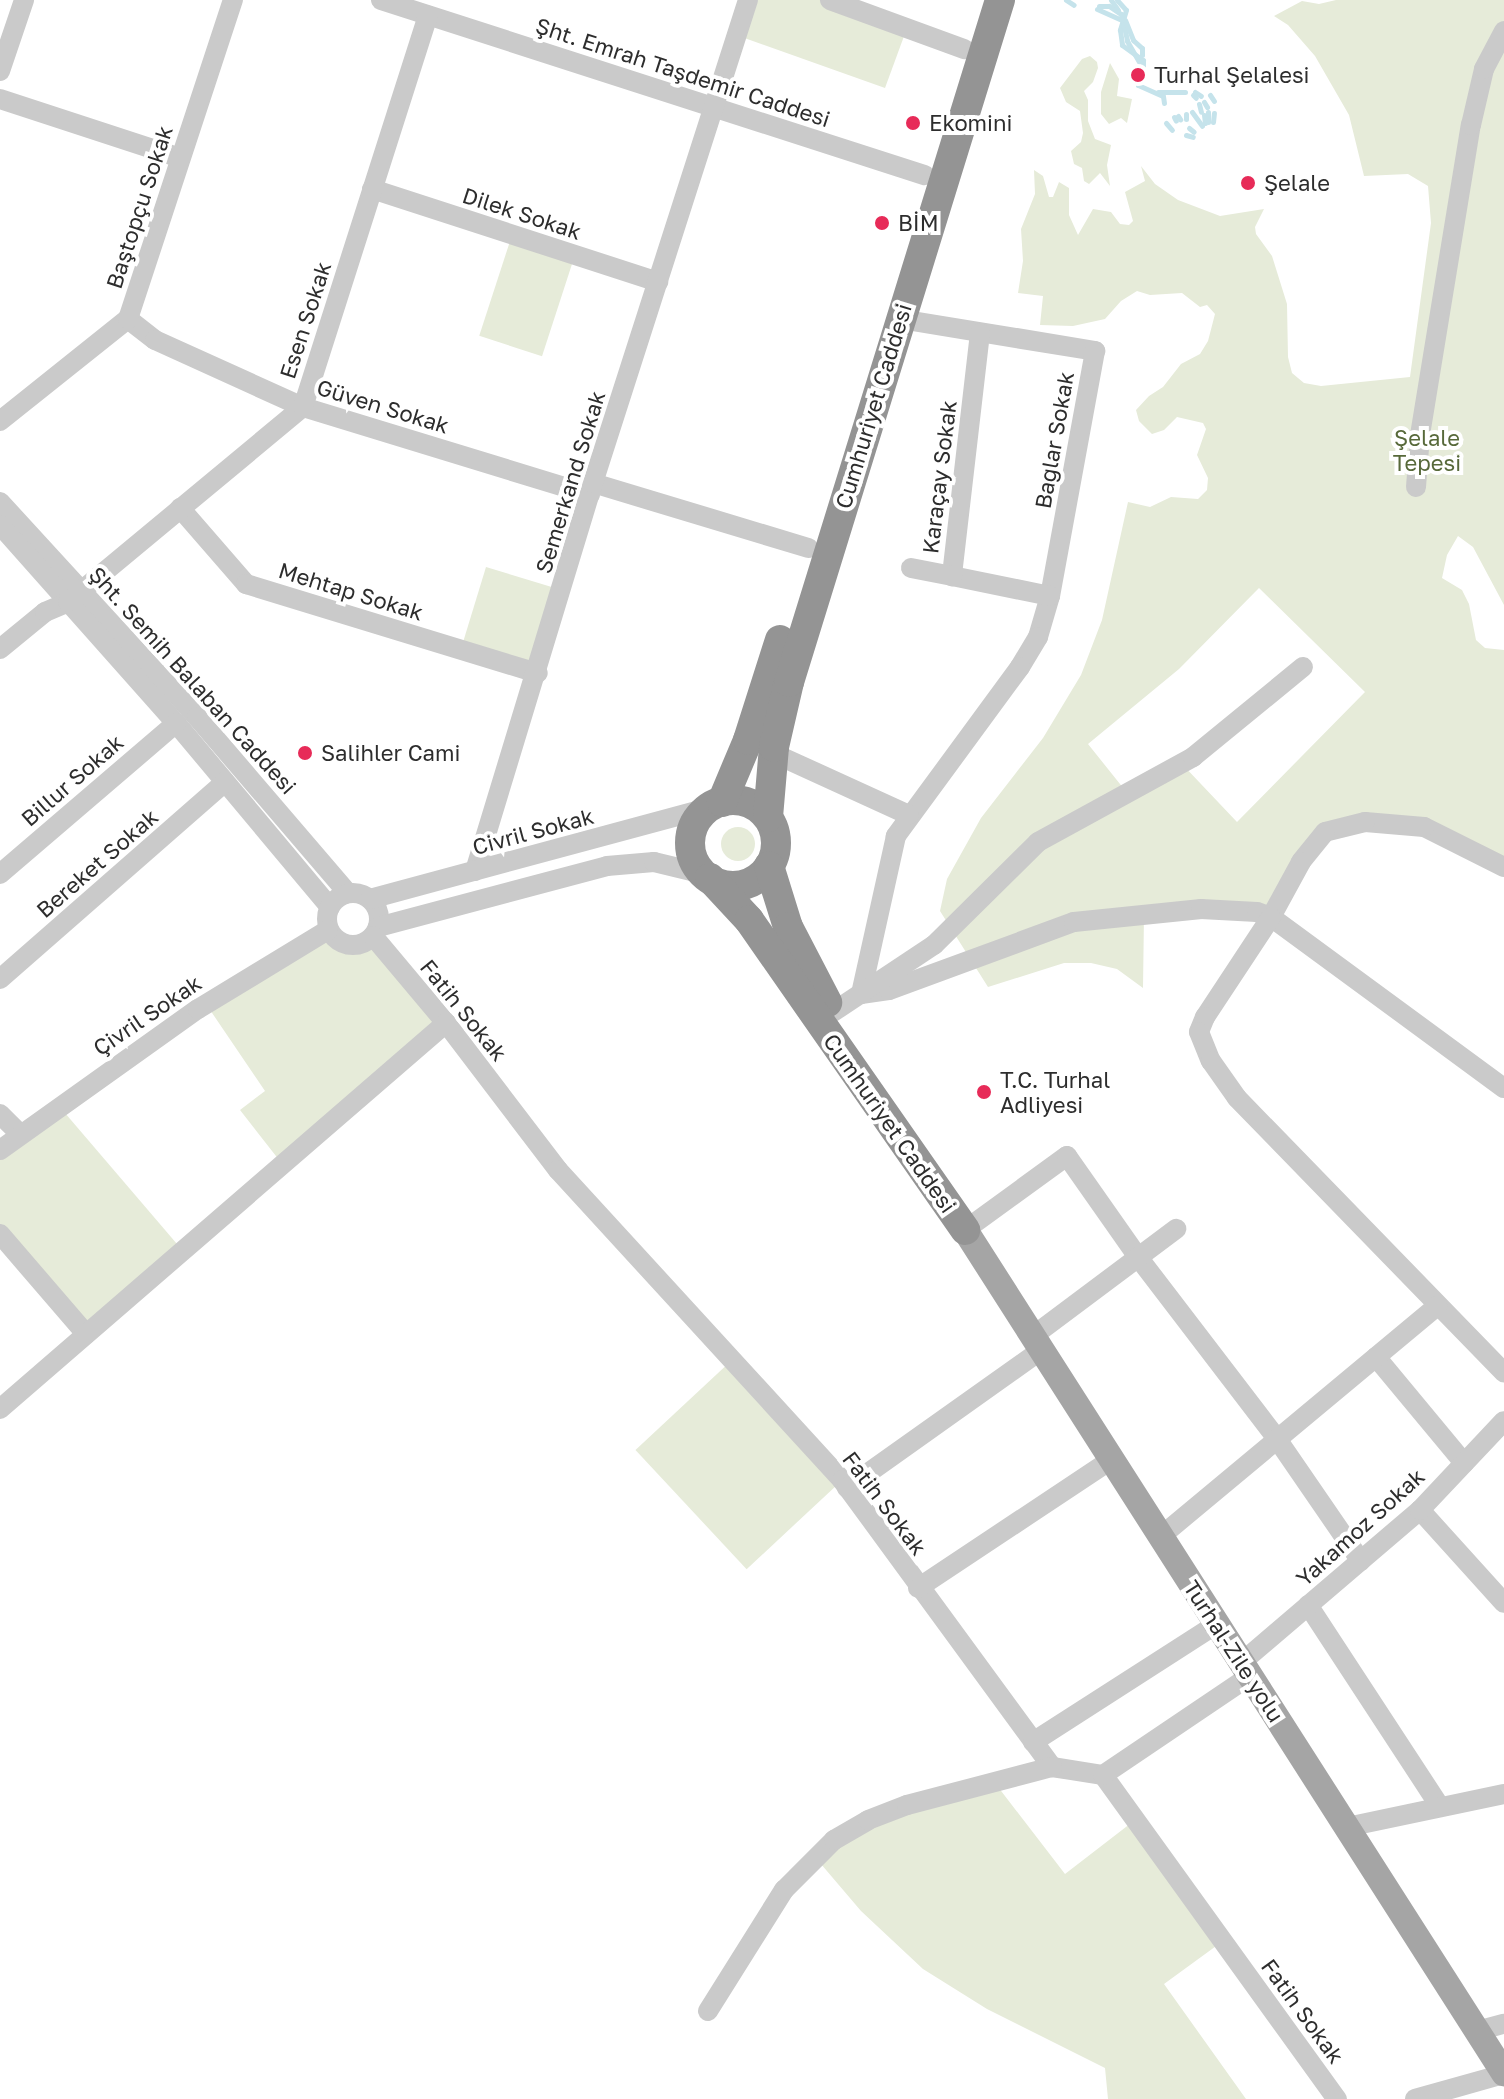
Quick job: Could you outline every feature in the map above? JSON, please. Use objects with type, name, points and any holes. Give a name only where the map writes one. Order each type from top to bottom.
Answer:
[{"type":"highway","name":"Cumhuriyet Caddesi","points":[[965,1230],[749,920],[695,862],[691,840],[698,819],[715,805],[748,740],[980,0]]},
{"type":"highway","name":"Cumhuriyet Caddesi","points":[[965,1230],[833,1012],[788,927],[769,866],[776,845],[768,817],[773,753],[793,668],[1000,0]]},
{"type":"highway","points":[[715,805],[744,801],[768,817]]},
{"type":"highway","points":[[707,876],[738,885],[759,877],[769,866]]},
{"type":"main road","name":"Turhal-Zile yolu","points":[[965,1230],[1504,2074]]},
{"type":"street","points":[[0,71],[24,0]]},
{"type":"street","name":"Baştopçu Sokak","points":[[0,421],[128,319],[233,0]]},
{"type":"street","name":"Şht. Emrah Taşdemir Caddesi","points":[[381,0],[924,175]]},
{"type":"street","name":"Semerkand Sokak","points":[[475,871],[592,489],[748,0]]},
{"type":"street","points":[[830,0],[964,49]]},
{"type":"street","name":"Esen Sokak","points":[[0,649],[45,612],[74,596],[303,407],[428,15]]},
{"type":"street","points":[[1416,487],[1420,435],[1471,125],[1484,69],[1504,31]]},
{"type":"street","points":[[0,99],[180,158]]},
{"type":"street","name":"Dilek Sokak","points":[[372,189],[658,282]]},
{"type":"street","name":"Güven Sokak","points":[[128,319],[155,340],[303,407],[808,548]]},
{"type":"street","name":"Bağlar Sokak","points":[[861,994],[893,843],[909,815],[1020,667],[1038,637],[1050,596],[1095,351],[900,319]]},
{"type":"street","name":"Karaçay Sokak","points":[[980,333],[952,576],[1050,596]]},
{"type":"street","name":"Şht. Semih Balaban Caddesi","points":[[0,502],[176,723],[330,907]]},
{"type":"street","name":"Mehtap Sokak","points":[[180,508],[246,584],[538,673]]},
{"type":"street","name":"Şht. Semih Balaban Caddesi","points":[[0,525],[197,717],[348,893]]},
{"type":"street","points":[[911,568],[952,576]]},
{"type":"street","points":[[833,1012],[934,945],[1038,842],[1193,757],[1303,667]]},
{"type":"street","name":"Billur Sokak","points":[[0,874],[176,723]]},
{"type":"street","points":[[773,753],[909,815]]},
{"type":"street","name":"Bereket Sokak","points":[[0,979],[225,782]]},
{"type":"street","name":"Civril Sokak","points":[[370,899],[715,805]]},
{"type":"street","points":[[1504,867],[1424,827],[1387,822],[1339,826],[1325,832],[1312,846],[1271,917],[1200,1025],[1201,1038],[1237,1098],[1504,1373]]},
{"type":"street","points":[[375,932],[377,909],[370,899],[348,893],[330,907],[328,930],[336,940],[348,945],[360,945],[375,932],[607,866],[654,862],[707,876]]},
{"type":"street","points":[[861,994],[889,990],[1074,922],[1201,909],[1236,909],[1271,917],[1504,1088]]},
{"type":"street","name":"Çivril Sokak","points":[[0,1150],[198,1009],[328,930]]},
{"type":"street","name":"Fatih Sokak","points":[[375,932],[558,1170],[847,1488],[1052,1767]]},
{"type":"street","points":[[0,1409],[446,1023]]},
{"type":"street","points":[[0,1114],[20,1134]]},
{"type":"street","points":[[965,1230],[1067,1156],[1138,1257],[1277,1439],[1361,1561]]},
{"type":"street","points":[[847,1488],[1037,1343],[1138,1257],[1176,1229]]},
{"type":"street","points":[[0,1234],[86,1334]]},
{"type":"street","points":[[1160,1537],[1437,1306]]},
{"type":"street","points":[[1376,1357],[1464,1463]]},
{"type":"street","name":"Yakamoz Sokak","points":[[1103,1775],[1246,1669],[1308,1605],[1420,1510],[1504,1421]]},
{"type":"street","points":[[918,1588],[1111,1460]]},
{"type":"street","points":[[1420,1510],[1504,1603]]},
{"type":"street","points":[[1308,1605],[1440,1807]]},
{"type":"street","points":[[1033,1742],[1217,1624]]},
{"type":"street","points":[[708,2011],[784,1890],[834,1840],[868,1820],[907,1805],[1052,1767],[1103,1775]]},
{"type":"street","name":"Fatih Sokak","points":[[1103,1775],[1337,2099]]},
{"type":"street","points":[[1347,1827],[1504,1794]]},
{"type":"street","points":[[1477,2031],[1504,2024]]},
{"type":"street","points":[[1415,2099],[1504,2074]]},
{"type":"green space","points":[[748,0],[830,0],[907,28],[885,88],[736,35]]},
{"type":"green space","name":"Şelale Tepesi","points":[[1336,0],[1504,0],[1504,605],[1473,547],[1458,536],[1447,555],[1442,578],[1462,590],[1469,604],[1476,640],[1485,648],[1504,650],[1504,867],[1447,836],[1339,826],[1271,917],[1144,915],[1143,988],[1117,969],[1091,963],[1064,963],[988,987],[940,911],[947,879],[981,818],[1043,738],[1081,675],[1102,620],[1128,502],[1150,507],[1171,497],[1198,499],[1207,490],[1208,478],[1197,455],[1206,429],[1203,423],[1177,417],[1164,430],[1152,434],[1139,421],[1136,410],[1163,387],[1181,364],[1200,354],[1208,341],[1215,314],[1207,305],[1200,307],[1182,293],[1150,295],[1137,291],[1121,301],[1105,319],[1073,326],[1040,325],[1043,296],[1018,293],[1023,261],[1021,229],[1035,194],[1034,170],[1043,176],[1049,197],[1053,197],[1059,182],[1069,188],[1069,215],[1078,235],[1093,209],[1111,212],[1120,224],[1129,225],[1133,221],[1125,192],[1145,181],[1141,166],[1155,184],[1178,200],[1220,216],[1264,209],[1255,227],[1256,234],[1272,256],[1287,304],[1288,357],[1292,373],[1304,383],[1321,386],[1410,377],[1431,223],[1428,186],[1408,174],[1364,176],[1349,115],[1315,56],[1288,25],[1274,16],[1302,1],[1319,4]],"holes":[[[1259,588],[1365,692],[1237,822],[1182,764],[1128,794],[1088,744],[1179,669]]]},
{"type":"green space","points":[[1090,56],[1097,62],[1098,68],[1093,82],[1084,91],[1088,100],[1088,121],[1095,139],[1111,145],[1107,165],[1110,186],[1100,173],[1089,184],[1084,181],[1082,168],[1074,164],[1071,151],[1081,142],[1083,133],[1080,111],[1066,102],[1060,88],[1082,59]]},
{"type":"green space","points":[[1110,63],[1119,79],[1117,96],[1132,99],[1127,123],[1121,118],[1109,124],[1101,114],[1101,92]]},
{"type":"green space","points":[[512,235],[575,255],[542,356],[479,336]]},
{"type":"green space","points":[[486,567],[562,590],[536,673],[461,650]]},
{"type":"green space","points":[[738,827],[750,832],[755,844],[750,856],[738,861],[726,856],[721,844],[726,832]]},
{"type":"green space","points":[[331,935],[348,945],[367,941],[446,1023],[283,1165],[240,1110],[265,1091],[206,1004]]},
{"type":"green space","points":[[59,1106],[183,1251],[86,1334],[0,1234],[0,1150]]},
{"type":"green space","points":[[732,1360],[843,1479],[747,1569],[635,1450]]},
{"type":"green space","points":[[995,1783],[1065,1874],[1135,1820],[1223,1941],[1164,1984],[1246,2099],[1108,2099],[1105,2068],[987,2009],[923,1969],[861,1911],[815,1857],[834,1840]]},
{"type":"waterway","points":[[1066,0],[1074,5]]},
{"type":"waterway","points":[[1111,0],[1118,10]]},
{"type":"waterway","points":[[1117,0],[1126,10],[1120,30],[1122,45],[1143,60],[1143,69],[1137,77],[1138,85],[1163,96],[1164,103]]},
{"type":"waterway","points":[[1099,6],[1109,6],[1121,14],[1127,41],[1139,62]]},
{"type":"waterway","points":[[1097,9],[1122,20]]},
{"type":"waterway","points":[[1125,20],[1133,40],[1142,48],[1142,55]]},
{"type":"waterway","points":[[1158,92],[1185,92]]},
{"type":"waterway","points":[[1195,92],[1201,96]]},
{"type":"waterway","points":[[1193,95],[1196,98]]},
{"type":"waterway","points":[[1210,95],[1214,101]]},
{"type":"waterway","points":[[1204,102],[1207,107]]},
{"type":"waterway","points":[[1199,104],[1201,112]]},
{"type":"waterway","points":[[1192,112],[1202,126]]},
{"type":"waterway","points":[[1208,112],[1208,122]]},
{"type":"waterway","points":[[1213,122],[1214,113]]},
{"type":"waterway","points":[[1186,114],[1186,119]]},
{"type":"waterway","points":[[1204,115],[1205,123]]},
{"type":"waterway","points":[[1174,117],[1176,121]]},
{"type":"waterway","points":[[1166,123],[1172,130]]},
{"type":"waterway","points":[[1189,128],[1194,132]]},
{"type":"waterway","points":[[1186,135],[1193,137]]},
{"type":"place","name":"Turhal Şelalesi","points":[[1138,75]]},
{"type":"place","name":"Ekomini","points":[[913,123]]},
{"type":"place","name":"Şelale","points":[[1248,183]]},
{"type":"place","name":"BİM","points":[[882,223]]},
{"type":"place","name":"Salihler Cami","points":[[305,753]]},
{"type":"place","name":"T.C. Turhal Adliyesi","points":[[984,1092]]}]
